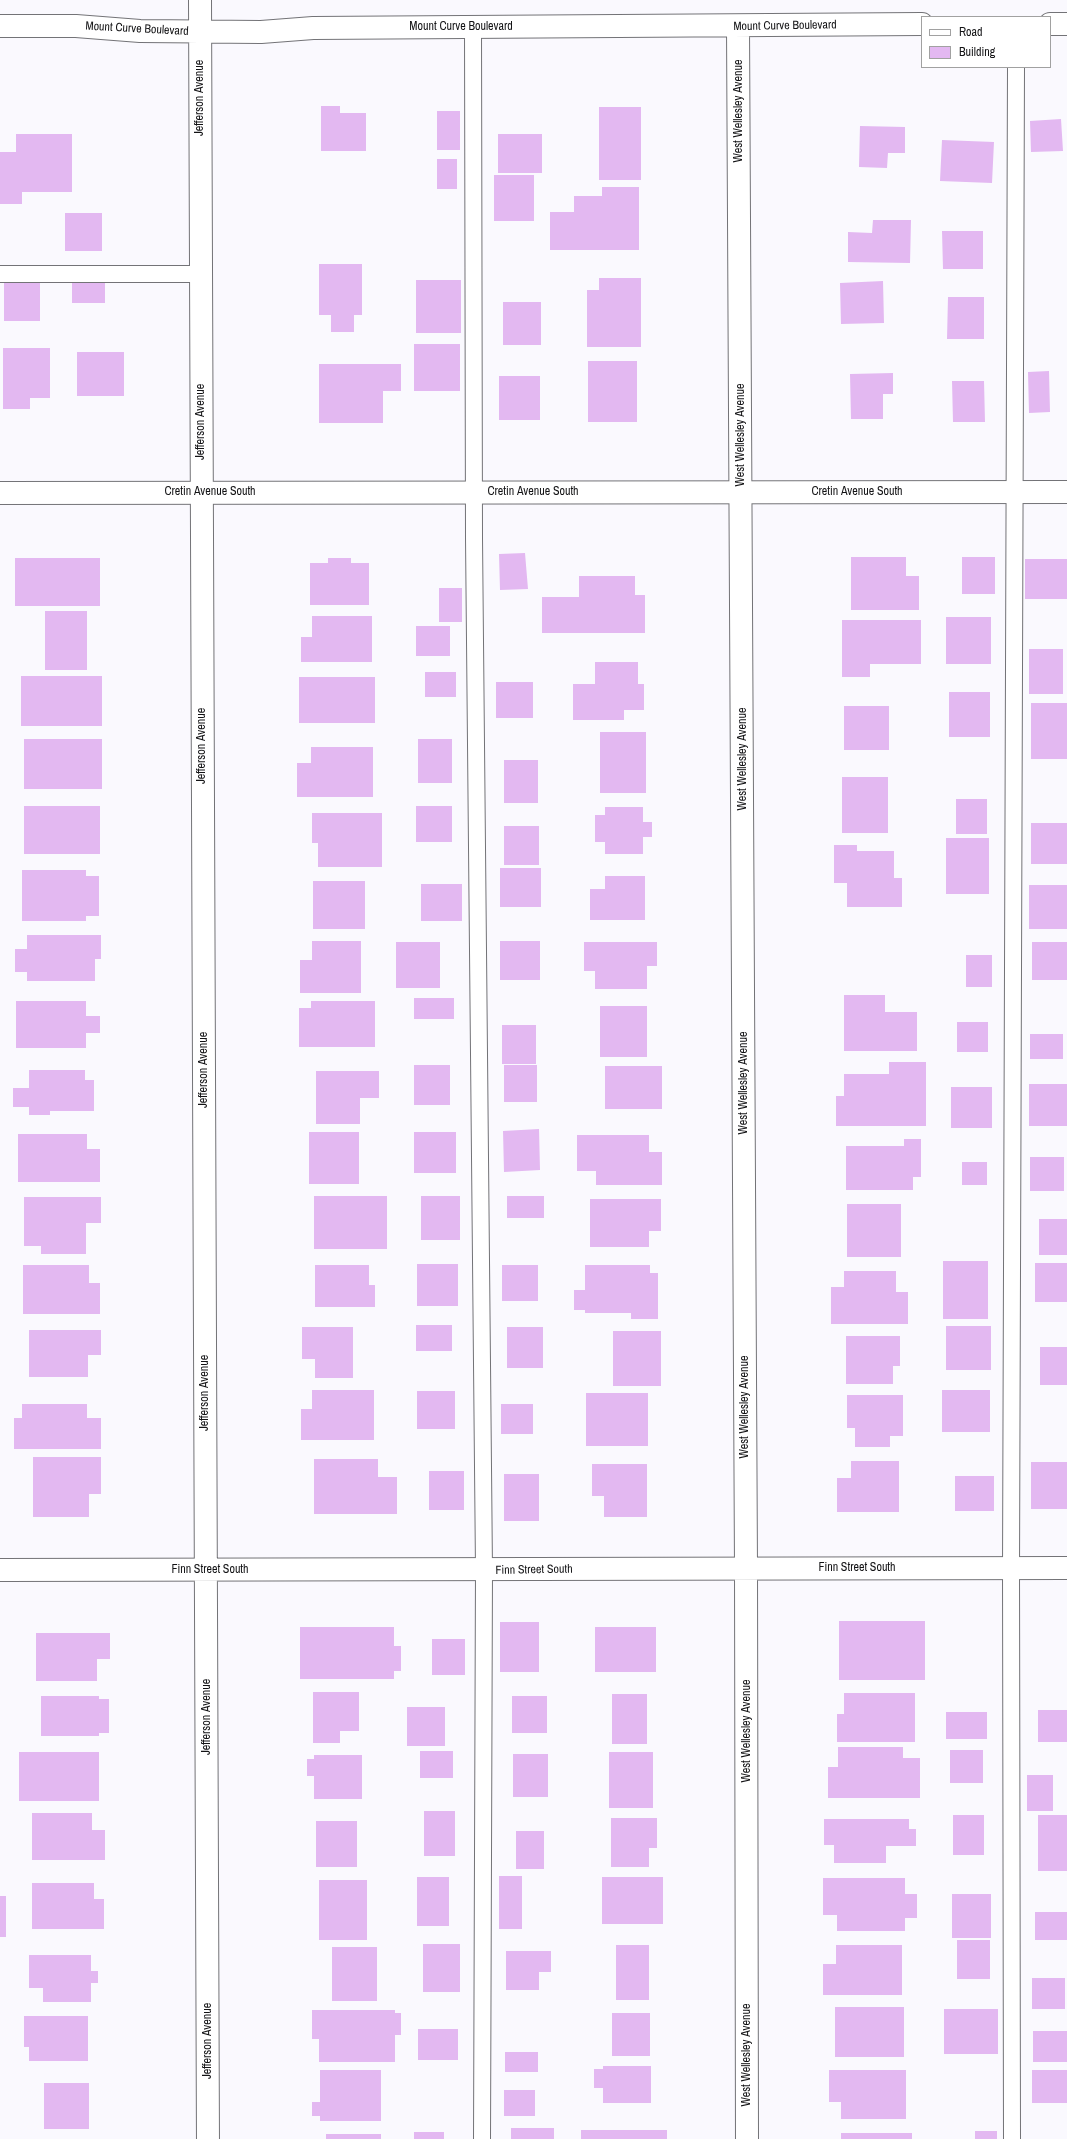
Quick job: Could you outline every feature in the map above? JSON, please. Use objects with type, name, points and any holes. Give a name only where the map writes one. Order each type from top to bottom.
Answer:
[{"type":"street","name":"Jefferson Avenue","points":[[200,0],[208,2139]]},
{"type":"street","name":"Mount Curve Boulevard","points":[[0,26],[76,26],[140,31],[261,32],[313,28],[738,27],[921,24]]},
{"type":"street","points":[[1051,24],[1067,24]]},
{"type":"street","name":"West Wellesley Avenue","points":[[738,27],[742,492],[747,2139]]},
{"type":"street","name":"Cretin Avenue South","points":[[0,493],[1067,492]]},
{"type":"street","name":"Finn Street South","points":[[0,1570],[1067,1568]]},
{"type":"lane","points":[[473,27],[474,492],[484,1570],[482,2139]]},
{"type":"lane","points":[[1012,2139],[1011,1568],[1016,68]]},
{"type":"lane","points":[[0,274],[200,274]]},
{"type":"building","points":[[321,106],[340,106],[340,113],[366,113],[366,151],[321,151]]},
{"type":"building","points":[[599,107],[641,107],[641,180],[599,180]]},
{"type":"building","points":[[437,111],[460,111],[460,150],[437,150]]},
{"type":"building","points":[[1061,119],[1063,151],[1031,152],[1030,121]]},
{"type":"building","points":[[860,126],[905,127],[905,153],[888,153],[887,168],[859,167]]},
{"type":"building","points":[[16,134],[72,134],[72,192],[22,192],[22,204],[0,204],[0,152],[16,152]]},
{"type":"building","points":[[498,134],[542,134],[542,173],[498,173]]},
{"type":"building","points":[[942,140],[994,142],[992,183],[940,181]]},
{"type":"building","points":[[437,159],[457,159],[457,189],[437,189]]},
{"type":"building","points":[[494,175],[534,175],[534,221],[494,221]]},
{"type":"building","points":[[602,187],[639,187],[639,250],[550,250],[550,212],[574,212],[574,196],[602,196]]},
{"type":"building","points":[[65,213],[102,213],[102,251],[65,251]]},
{"type":"building","points":[[873,220],[911,220],[910,263],[848,262],[848,232],[872,233]]},
{"type":"building","points":[[942,231],[983,231],[983,269],[943,269]]},
{"type":"building","points":[[319,264],[362,264],[362,315],[354,315],[354,332],[331,332],[331,315],[319,315]]},
{"type":"building","points":[[4,276],[40,276],[40,321],[4,321]]},
{"type":"building","points":[[599,278],[641,278],[641,347],[587,347],[587,290],[599,290]]},
{"type":"building","points":[[72,279],[105,279],[105,303],[72,303]]},
{"type":"building","points":[[416,280],[461,280],[461,333],[416,333]]},
{"type":"building","points":[[883,281],[884,323],[841,324],[840,283]]},
{"type":"building","points":[[948,297],[984,297],[984,339],[947,339]]},
{"type":"building","points":[[503,302],[541,302],[541,345],[503,345]]},
{"type":"building","points":[[414,344],[460,344],[460,391],[414,391]]},
{"type":"building","points":[[3,348],[50,348],[50,398],[30,398],[30,409],[3,409]]},
{"type":"building","points":[[77,352],[124,352],[124,396],[77,396]]},
{"type":"building","points":[[588,361],[637,361],[637,422],[588,422]]},
{"type":"building","points":[[319,364],[401,364],[401,391],[383,391],[383,423],[319,423]]},
{"type":"building","points":[[1049,371],[1050,412],[1029,413],[1028,372]]},
{"type":"building","points":[[893,373],[893,394],[883,394],[883,419],[851,419],[850,374]]},
{"type":"building","points":[[499,376],[540,376],[540,420],[499,420]]},
{"type":"building","points":[[952,381],[984,381],[985,422],[953,422]]},
{"type":"building","points":[[525,553],[528,589],[500,590],[499,554]]},
{"type":"building","points":[[851,557],[906,557],[906,576],[919,576],[919,610],[851,610]]},
{"type":"building","points":[[962,557],[995,557],[995,594],[962,594]]},
{"type":"building","points":[[15,558],[100,558],[100,606],[15,606]]},
{"type":"building","points":[[328,558],[351,558],[351,563],[369,563],[369,605],[310,605],[310,563],[328,563]]},
{"type":"building","points":[[1025,559],[1067,559],[1067,599],[1025,599]]},
{"type":"building","points":[[579,576],[635,576],[635,595],[645,595],[645,633],[542,633],[542,597],[579,597]]},
{"type":"building","points":[[439,588],[462,588],[462,622],[439,622]]},
{"type":"building","points":[[45,611],[87,611],[87,670],[45,670]]},
{"type":"building","points":[[312,616],[372,616],[372,662],[301,662],[301,637],[312,637]]},
{"type":"building","points":[[946,617],[991,617],[991,664],[946,664]]},
{"type":"building","points":[[842,620],[921,620],[921,664],[870,664],[870,677],[842,677]]},
{"type":"building","points":[[416,626],[450,626],[450,656],[416,656]]},
{"type":"building","points":[[1029,649],[1063,649],[1063,694],[1029,694]]},
{"type":"building","points":[[595,662],[638,662],[638,684],[644,684],[644,710],[624,710],[624,720],[573,720],[573,684],[595,684]]},
{"type":"building","points":[[425,672],[456,672],[456,697],[425,697]]},
{"type":"building","points":[[21,676],[102,676],[102,726],[21,726]]},
{"type":"building","points":[[299,677],[375,677],[375,723],[299,723]]},
{"type":"building","points":[[496,682],[533,682],[533,718],[496,718]]},
{"type":"building","points":[[949,692],[990,692],[990,737],[949,737]]},
{"type":"building","points":[[1031,703],[1067,703],[1067,759],[1031,759]]},
{"type":"building","points":[[844,706],[889,706],[889,750],[844,750]]},
{"type":"building","points":[[600,732],[646,732],[646,793],[600,793]]},
{"type":"building","points":[[24,739],[102,739],[102,789],[24,789]]},
{"type":"building","points":[[418,739],[452,739],[452,783],[418,783]]},
{"type":"building","points":[[311,747],[373,747],[373,797],[297,797],[297,763],[311,763]]},
{"type":"building","points":[[504,760],[538,760],[538,803],[504,803]]},
{"type":"building","points":[[842,777],[888,777],[888,833],[842,833]]},
{"type":"building","points":[[956,799],[987,799],[987,834],[956,834]]},
{"type":"building","points":[[24,806],[100,806],[100,854],[24,854]]},
{"type":"building","points":[[416,806],[452,806],[452,842],[416,842]]},
{"type":"building","points":[[605,807],[643,807],[643,822],[652,822],[652,837],[643,837],[643,854],[605,854],[605,842],[595,842],[595,815],[605,815]]},
{"type":"building","points":[[312,813],[382,813],[382,867],[318,867],[318,843],[312,843]]},
{"type":"building","points":[[1031,823],[1067,823],[1067,864],[1031,864]]},
{"type":"building","points":[[504,826],[539,826],[539,865],[504,865]]},
{"type":"building","points":[[946,838],[989,838],[989,894],[946,894]]},
{"type":"building","points":[[834,845],[857,845],[857,851],[894,851],[894,878],[902,878],[902,907],[847,907],[847,883],[834,883]]},
{"type":"building","points":[[500,868],[541,868],[541,907],[500,907]]},
{"type":"building","points":[[22,870],[86,870],[86,876],[99,876],[99,916],[86,916],[86,921],[22,921]]},
{"type":"building","points":[[605,876],[645,876],[645,920],[590,920],[590,889],[605,889]]},
{"type":"building","points":[[313,881],[365,881],[365,929],[313,929]]},
{"type":"building","points":[[421,884],[462,884],[462,921],[421,921]]},
{"type":"building","points":[[1029,885],[1067,885],[1067,929],[1029,929]]},
{"type":"building","points":[[27,935],[101,935],[101,959],[95,959],[95,981],[27,981],[27,972],[15,972],[15,949],[27,949]]},
{"type":"building","points":[[312,941],[361,941],[361,993],[300,993],[300,960],[312,960]]},
{"type":"building","points":[[500,941],[540,941],[540,980],[500,980]]},
{"type":"building","points":[[396,942],[440,942],[440,988],[396,988]]},
{"type":"building","points":[[584,942],[657,942],[657,966],[647,966],[647,989],[595,989],[595,971],[584,971]]},
{"type":"building","points":[[1032,942],[1067,942],[1067,980],[1032,980]]},
{"type":"building","points":[[966,955],[992,955],[992,987],[966,987]]},
{"type":"building","points":[[844,995],[885,995],[885,1012],[917,1012],[917,1051],[844,1051]]},
{"type":"building","points":[[414,998],[454,998],[454,1019],[414,1019]]},
{"type":"building","points":[[16,1001],[86,1001],[86,1016],[100,1016],[100,1033],[86,1033],[86,1048],[16,1048]]},
{"type":"building","points":[[311,1001],[375,1001],[375,1047],[299,1047],[299,1008],[311,1008]]},
{"type":"building","points":[[600,1006],[647,1006],[647,1057],[600,1057]]},
{"type":"building","points":[[957,1022],[988,1022],[988,1052],[957,1052]]},
{"type":"building","points":[[502,1025],[536,1025],[536,1064],[502,1064]]},
{"type":"building","points":[[1030,1034],[1063,1034],[1063,1059],[1030,1059]]},
{"type":"building","points":[[889,1062],[926,1062],[926,1126],[836,1126],[836,1096],[844,1096],[844,1074],[889,1074]]},
{"type":"building","points":[[414,1065],[450,1065],[450,1105],[414,1105]]},
{"type":"building","points":[[504,1065],[537,1065],[537,1102],[504,1102]]},
{"type":"building","points":[[605,1066],[662,1066],[662,1109],[605,1109]]},
{"type":"building","points":[[29,1070],[85,1070],[85,1080],[94,1080],[94,1111],[50,1111],[50,1115],[29,1115],[29,1107],[13,1107],[13,1088],[29,1088]]},
{"type":"building","points":[[316,1071],[379,1071],[379,1098],[360,1098],[360,1124],[316,1124]]},
{"type":"building","points":[[1029,1084],[1067,1084],[1067,1126],[1029,1126]]},
{"type":"building","points":[[951,1087],[992,1087],[992,1128],[951,1128]]},
{"type":"building","points":[[539,1129],[540,1170],[504,1172],[503,1131]]},
{"type":"building","points":[[309,1132],[359,1132],[359,1184],[309,1184]]},
{"type":"building","points":[[414,1132],[456,1132],[456,1173],[414,1173]]},
{"type":"building","points":[[18,1134],[87,1134],[87,1149],[100,1149],[100,1182],[18,1182]]},
{"type":"building","points":[[577,1135],[649,1135],[649,1152],[662,1152],[662,1185],[596,1185],[596,1171],[577,1171]]},
{"type":"building","points":[[904,1139],[921,1139],[921,1177],[913,1177],[913,1190],[846,1190],[846,1146],[904,1146]]},
{"type":"building","points":[[1030,1157],[1064,1157],[1064,1191],[1030,1191]]},
{"type":"building","points":[[962,1162],[987,1162],[987,1185],[962,1185]]},
{"type":"building","points":[[314,1196],[387,1196],[387,1249],[314,1249]]},
{"type":"building","points":[[421,1196],[460,1196],[460,1240],[421,1240]]},
{"type":"building","points":[[507,1196],[544,1196],[544,1218],[507,1218]]},
{"type":"building","points":[[24,1197],[101,1197],[101,1223],[86,1223],[86,1254],[41,1254],[41,1246],[24,1246]]},
{"type":"building","points":[[590,1199],[661,1199],[661,1231],[649,1231],[649,1247],[590,1247]]},
{"type":"building","points":[[847,1204],[901,1204],[901,1257],[847,1257]]},
{"type":"building","points":[[1039,1219],[1067,1219],[1067,1255],[1039,1255]]},
{"type":"building","points":[[943,1261],[988,1261],[988,1319],[943,1319]]},
{"type":"building","points":[[1035,1263],[1067,1263],[1067,1302],[1035,1302]]},
{"type":"building","points":[[417,1264],[458,1264],[458,1306],[417,1306]]},
{"type":"building","points":[[23,1265],[89,1265],[89,1283],[100,1283],[100,1314],[23,1314]]},
{"type":"building","points":[[315,1265],[369,1265],[369,1285],[375,1285],[375,1307],[315,1307]]},
{"type":"building","points":[[502,1265],[538,1265],[538,1301],[502,1301]]},
{"type":"building","points":[[585,1265],[650,1265],[650,1273],[658,1273],[658,1319],[631,1319],[631,1313],[585,1313],[585,1310],[574,1310],[574,1290],[585,1290]]},
{"type":"building","points":[[844,1271],[896,1271],[896,1292],[908,1292],[908,1324],[831,1324],[831,1287],[844,1287]]},
{"type":"building","points":[[416,1325],[452,1325],[452,1351],[416,1351]]},
{"type":"building","points":[[946,1326],[991,1326],[991,1370],[946,1370]]},
{"type":"building","points":[[302,1327],[353,1327],[353,1378],[315,1378],[315,1359],[302,1359]]},
{"type":"building","points":[[507,1327],[543,1327],[543,1368],[507,1368]]},
{"type":"building","points":[[29,1330],[101,1330],[101,1355],[88,1355],[88,1377],[29,1377]]},
{"type":"building","points":[[613,1331],[661,1331],[661,1386],[613,1386]]},
{"type":"building","points":[[846,1336],[900,1336],[900,1366],[893,1366],[893,1384],[846,1384]]},
{"type":"building","points":[[1040,1347],[1067,1347],[1067,1385],[1040,1385]]},
{"type":"building","points":[[312,1390],[374,1390],[374,1440],[301,1440],[301,1409],[312,1409]]},
{"type":"building","points":[[942,1390],[990,1390],[990,1432],[942,1432]]},
{"type":"building","points":[[417,1391],[455,1391],[455,1429],[417,1429]]},
{"type":"building","points":[[586,1393],[648,1393],[648,1446],[586,1446]]},
{"type":"building","points":[[847,1395],[903,1395],[903,1436],[890,1436],[890,1447],[855,1447],[855,1428],[847,1428]]},
{"type":"building","points":[[22,1404],[87,1404],[87,1418],[101,1418],[101,1449],[14,1449],[14,1418],[22,1418]]},
{"type":"building","points":[[501,1404],[533,1404],[533,1434],[501,1434]]},
{"type":"building","points":[[33,1457],[101,1457],[101,1494],[89,1494],[89,1517],[33,1517]]},
{"type":"building","points":[[314,1459],[378,1459],[378,1477],[397,1477],[397,1514],[314,1514]]},
{"type":"building","points":[[851,1461],[899,1461],[899,1512],[837,1512],[837,1478],[851,1478]]},
{"type":"building","points":[[1031,1462],[1067,1462],[1067,1509],[1031,1509]]},
{"type":"building","points":[[592,1464],[647,1464],[647,1517],[604,1517],[604,1496],[592,1496]]},
{"type":"building","points":[[429,1471],[464,1471],[464,1510],[429,1510]]},
{"type":"building","points":[[504,1474],[539,1474],[539,1521],[504,1521]]},
{"type":"building","points":[[955,1476],[994,1476],[994,1511],[955,1511]]},
{"type":"building","points":[[839,1621],[925,1621],[925,1680],[839,1680]]},
{"type":"building","points":[[500,1622],[539,1622],[539,1672],[500,1672]]},
{"type":"building","points":[[300,1627],[394,1627],[394,1646],[401,1646],[401,1671],[394,1671],[394,1679],[300,1679]]},
{"type":"building","points":[[595,1627],[656,1627],[656,1672],[595,1672]]},
{"type":"building","points":[[36,1633],[110,1633],[110,1659],[97,1659],[97,1681],[36,1681]]},
{"type":"building","points":[[432,1639],[465,1639],[465,1675],[432,1675]]},
{"type":"building","points":[[313,1692],[359,1692],[359,1731],[340,1731],[340,1743],[313,1743]]},
{"type":"building","points":[[844,1693],[915,1693],[915,1742],[837,1742],[837,1714],[844,1714]]},
{"type":"building","points":[[612,1694],[647,1694],[647,1744],[612,1744]]},
{"type":"building","points":[[41,1696],[99,1696],[99,1699],[109,1699],[109,1733],[99,1733],[99,1736],[41,1736]]},
{"type":"building","points":[[512,1696],[547,1696],[547,1733],[512,1733]]},
{"type":"building","points":[[407,1707],[445,1707],[445,1746],[407,1746]]},
{"type":"building","points":[[1038,1710],[1067,1710],[1067,1742],[1038,1742]]},
{"type":"building","points":[[946,1712],[987,1712],[987,1739],[946,1739]]},
{"type":"building","points":[[838,1747],[903,1747],[903,1758],[920,1758],[920,1798],[828,1798],[828,1767],[838,1767]]},
{"type":"building","points":[[950,1750],[983,1750],[983,1783],[950,1783]]},
{"type":"building","points":[[420,1751],[453,1751],[453,1778],[420,1778]]},
{"type":"building","points":[[19,1752],[99,1752],[99,1801],[19,1801]]},
{"type":"building","points":[[609,1752],[653,1752],[653,1808],[609,1808]]},
{"type":"building","points":[[513,1754],[548,1754],[548,1797],[513,1797]]},
{"type":"building","points":[[314,1755],[362,1755],[362,1799],[314,1799],[314,1776],[307,1776],[307,1759],[314,1759]]},
{"type":"building","points":[[1027,1775],[1053,1775],[1053,1811],[1027,1811]]},
{"type":"building","points":[[424,1811],[455,1811],[455,1856],[424,1856]]},
{"type":"building","points":[[32,1813],[92,1813],[92,1830],[105,1830],[105,1860],[32,1860]]},
{"type":"building","points":[[953,1815],[984,1815],[984,1855],[953,1855]]},
{"type":"building","points":[[1038,1815],[1067,1815],[1067,1871],[1038,1871]]},
{"type":"building","points":[[611,1818],[657,1818],[657,1848],[649,1848],[649,1867],[611,1867]]},
{"type":"building","points":[[824,1819],[909,1819],[909,1829],[916,1829],[916,1846],[886,1846],[886,1863],[834,1863],[834,1845],[824,1845]]},
{"type":"building","points":[[316,1821],[357,1821],[357,1867],[316,1867]]},
{"type":"building","points":[[516,1831],[544,1831],[544,1869],[516,1869]]},
{"type":"building","points":[[499,1876],[522,1876],[522,1929],[499,1929]]},
{"type":"building","points":[[417,1877],[449,1877],[449,1926],[417,1926]]},
{"type":"building","points":[[602,1877],[663,1877],[663,1924],[602,1924]]},
{"type":"building","points":[[823,1878],[905,1878],[905,1894],[917,1894],[917,1918],[905,1918],[905,1931],[837,1931],[837,1915],[823,1915]]},
{"type":"building","points":[[319,1880],[367,1880],[367,1940],[319,1940]]},
{"type":"building","points":[[32,1883],[94,1883],[94,1899],[104,1899],[104,1929],[32,1929]]},
{"type":"building","points":[[952,1894],[991,1894],[991,1938],[952,1938]]},
{"type":"building","points":[[0,1896],[6,1896],[6,1937],[0,1937]]},
{"type":"building","points":[[1035,1912],[1067,1912],[1067,1940],[1035,1940]]},
{"type":"building","points":[[957,1940],[990,1940],[990,1979],[957,1979]]},
{"type":"building","points":[[423,1944],[460,1944],[460,1992],[423,1992]]},
{"type":"building","points":[[616,1945],[649,1945],[649,2000],[616,2000]]},
{"type":"building","points":[[836,1945],[902,1945],[902,1995],[823,1995],[823,1964],[836,1964]]},
{"type":"building","points":[[332,1947],[377,1947],[377,2001],[332,2001]]},
{"type":"building","points":[[506,1951],[551,1951],[551,1972],[539,1972],[539,1990],[506,1990]]},
{"type":"building","points":[[29,1955],[91,1955],[91,1971],[98,1971],[98,1983],[91,1983],[91,2002],[43,2002],[43,1988],[29,1988]]},
{"type":"building","points":[[1032,1978],[1065,1978],[1065,2009],[1032,2009]]},
{"type":"building","points":[[835,2007],[904,2007],[904,2057],[835,2057]]},
{"type":"building","points":[[944,2009],[998,2009],[998,2054],[944,2054]]},
{"type":"building","points":[[312,2010],[395,2010],[395,2013],[401,2013],[401,2035],[395,2035],[395,2062],[319,2062],[319,2039],[312,2039]]},
{"type":"building","points":[[612,2013],[650,2013],[650,2056],[612,2056]]},
{"type":"building","points":[[24,2016],[88,2016],[88,2061],[29,2061],[29,2047],[24,2047]]},
{"type":"building","points":[[418,2029],[458,2029],[458,2060],[418,2060]]},
{"type":"building","points":[[1033,2031],[1067,2031],[1067,2062],[1033,2062]]},
{"type":"building","points":[[505,2052],[538,2052],[538,2072],[505,2072]]},
{"type":"building","points":[[603,2066],[651,2066],[651,2103],[603,2103],[603,2088],[594,2088],[594,2069],[603,2069]]},
{"type":"building","points":[[320,2070],[381,2070],[381,2121],[320,2121],[320,2116],[312,2116],[312,2102],[320,2102]]},
{"type":"building","points":[[829,2070],[906,2070],[906,2119],[841,2119],[841,2102],[829,2102]]},
{"type":"building","points":[[1032,2070],[1067,2070],[1067,2103],[1032,2103]]},
{"type":"building","points":[[44,2083],[89,2083],[89,2129],[44,2129]]},
{"type":"building","points":[[504,2090],[535,2090],[535,2116],[504,2116]]},
{"type":"building","points":[[511,2128],[554,2128],[554,2139],[511,2139]]},
{"type":"building","points":[[581,2130],[667,2130],[667,2139],[581,2139]]},
{"type":"building","points":[[975,2131],[997,2131],[997,2139],[975,2139]]},
{"type":"building","points":[[414,2132],[444,2132],[444,2139],[414,2139]]},
{"type":"building","points":[[841,2133],[912,2133],[912,2139],[841,2139]]},
{"type":"building","points":[[326,2134],[381,2134],[381,2139],[326,2139]]}]
